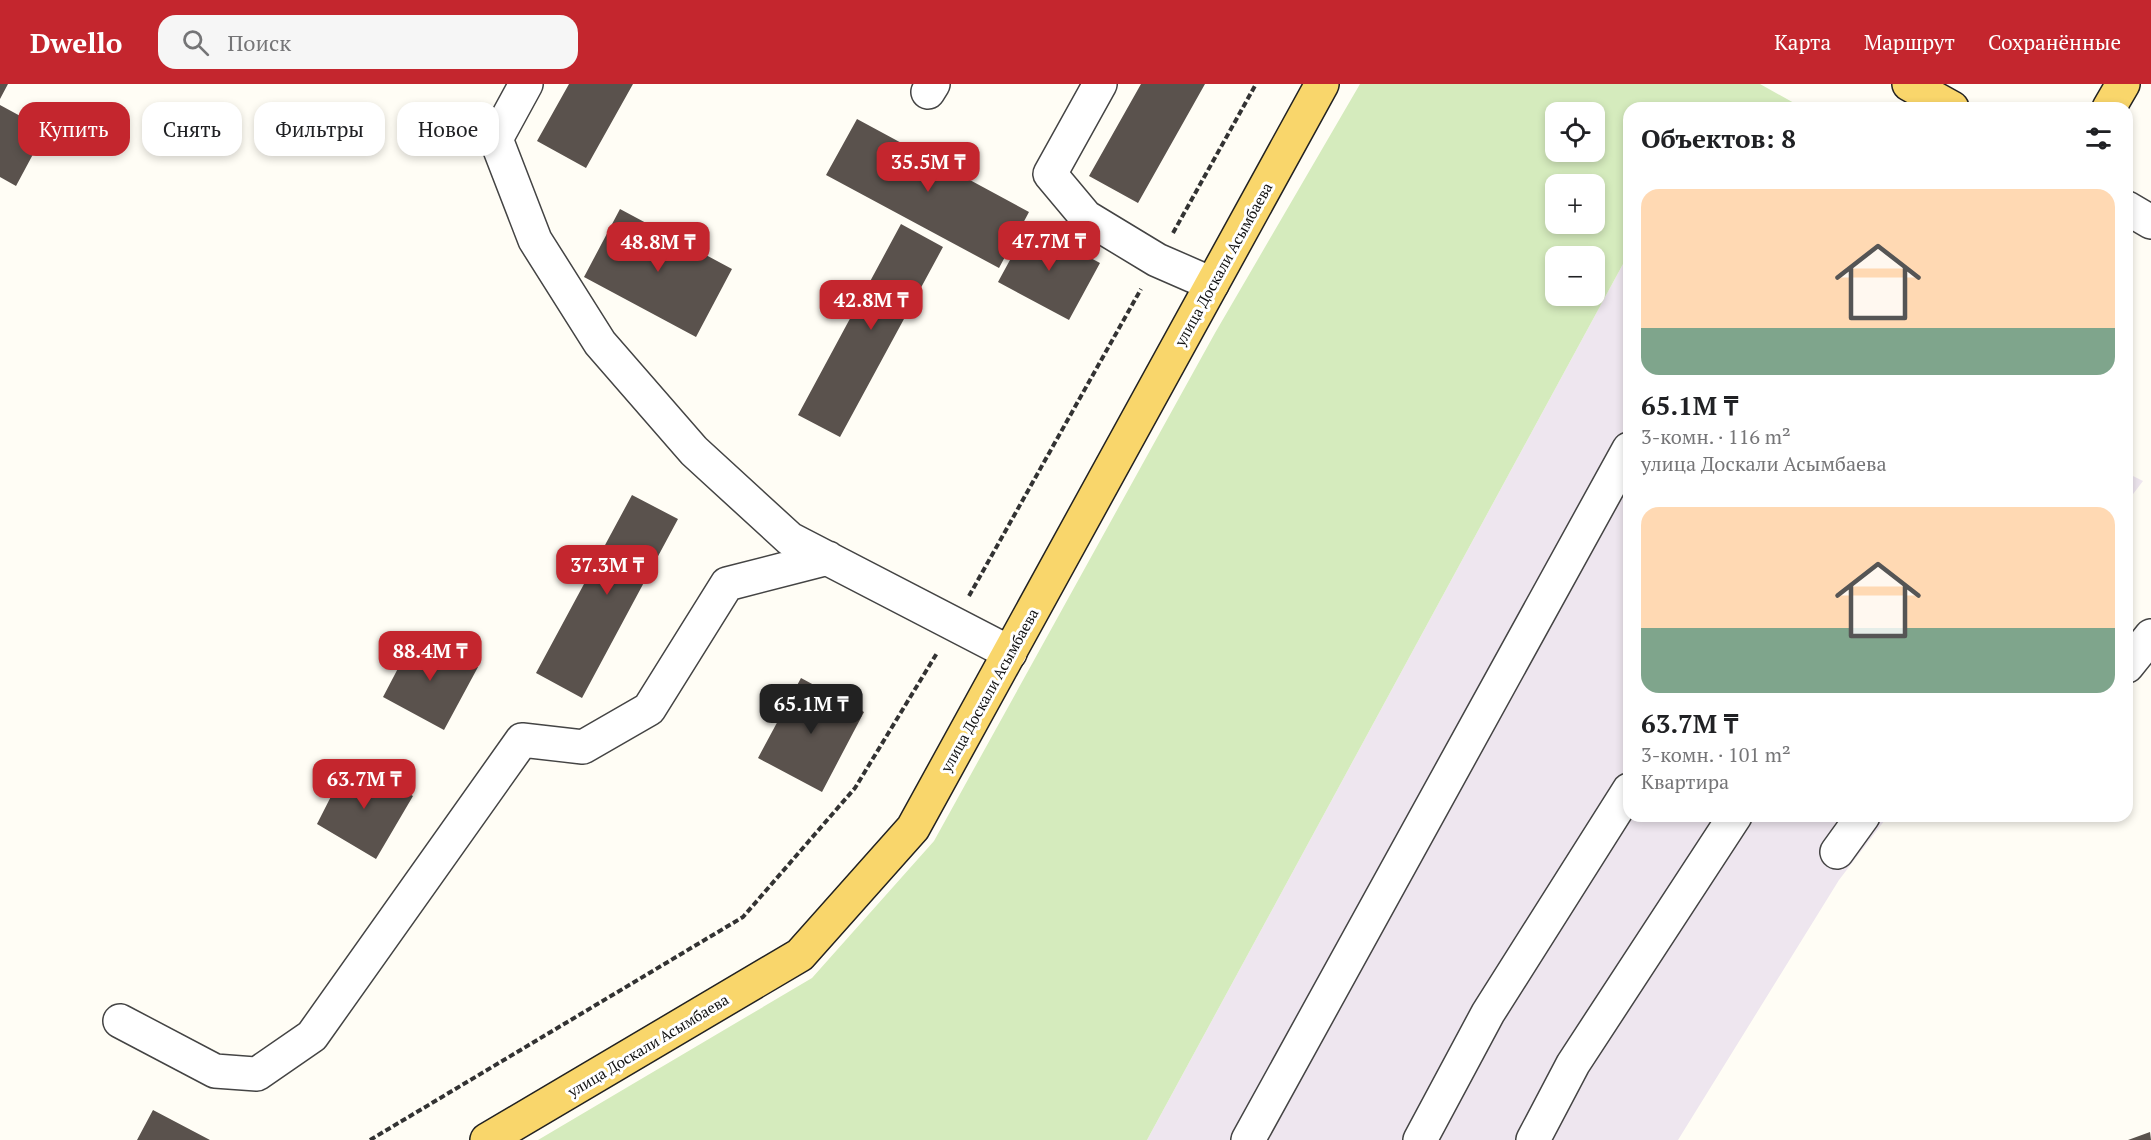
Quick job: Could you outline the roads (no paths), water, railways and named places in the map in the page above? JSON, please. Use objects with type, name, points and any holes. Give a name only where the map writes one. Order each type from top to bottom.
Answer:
[{"type":"main road","name":"улица Доскали Асымбаева","points":[[487,1140],[800,955],[914,828],[1322,84]]},
{"type":"main road","points":[[1909,84],[1941,102]]},
{"type":"main road","points":[[2112,102],[2122,84]]},
{"type":"street","points":[[526,84],[496,139],[535,240],[600,343],[694,451],[790,539],[1010,653]]},
{"type":"street","points":[[1100,84],[1050,174],[1086,217],[1157,260],[1212,284]]},
{"type":"street","points":[[2133,212],[2151,222]]},
{"type":"street","points":[[1248,1140],[1623,460]]},
{"type":"street","points":[[120,1021],[215,1071],[257,1074],[312,1036],[522,740],[583,747],[649,709],[727,584],[828,558]]},
{"type":"street","points":[[2133,658],[2151,636]]},
{"type":"street","points":[[1420,1140],[1488,1013],[1623,799]]},
{"type":"street","points":[[1533,1140],[1573,1064],[1731,822]]},
{"type":"street","points":[[1837,852],[1859,822]]}]
